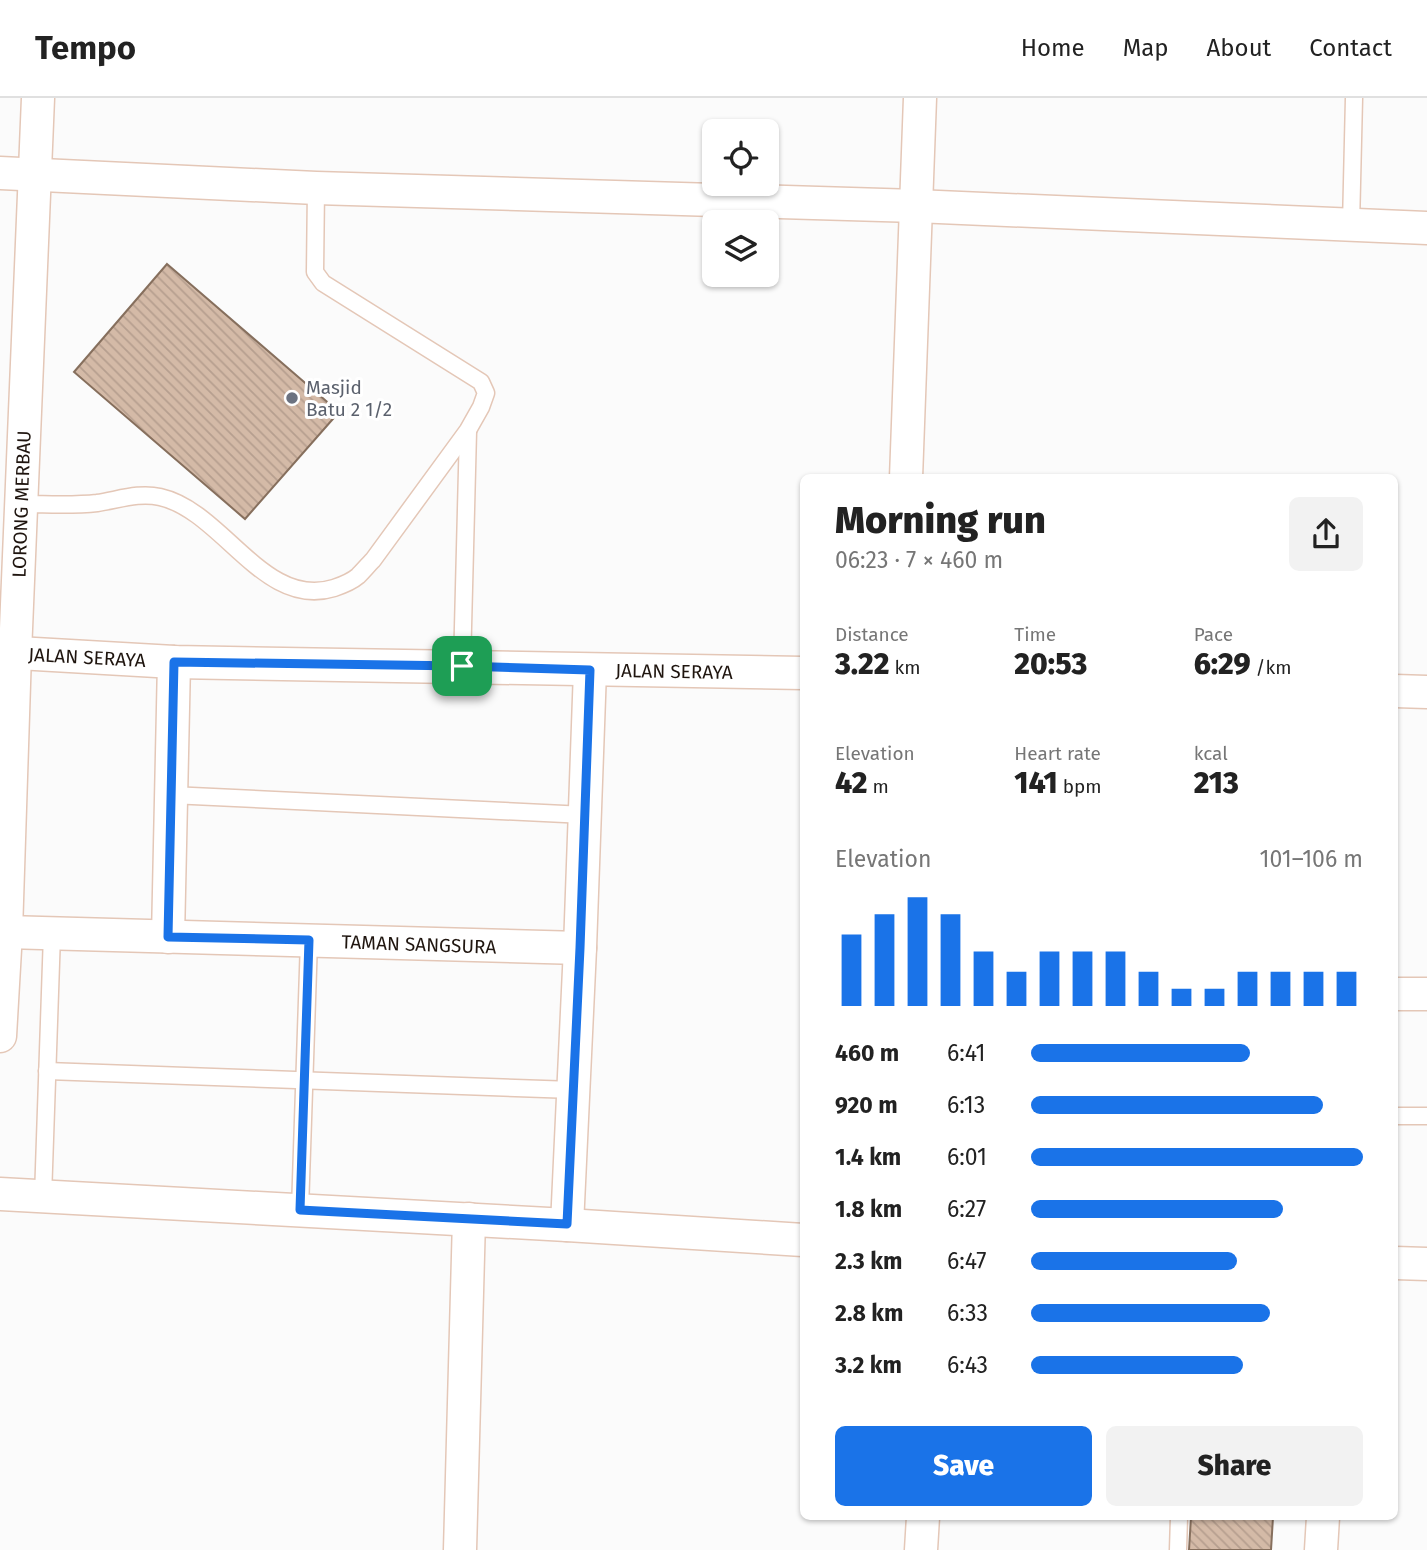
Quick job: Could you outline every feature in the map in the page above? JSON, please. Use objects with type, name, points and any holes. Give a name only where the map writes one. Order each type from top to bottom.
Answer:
[{"type":"street","name":"LORONG MERBAU","points":[[0,1036],[6,932],[8,653],[22,504],[38,98]]},
{"type":"street","points":[[906,474],[920,98]]},
{"type":"street","points":[[0,173],[316,188],[916,206],[1427,228]]},
{"type":"street","name":"JALAN SERAYA","points":[[8,653],[174,662],[800,673]]},
{"type":"street","points":[[168,937],[174,662]]},
{"type":"street","points":[[567,1224],[590,670]]},
{"type":"street","points":[[1398,691],[1427,692]]},
{"type":"street","name":"TAMAN SANGSURA","points":[[6,932],[580,948]]},
{"type":"street","points":[[1398,994],[1427,994]]},
{"type":"street","points":[[0,1194],[567,1224],[800,1240]]},
{"type":"street","points":[[460,1550],[469,1219]]},
{"type":"street","points":[[1398,1263],[1427,1264]]},
{"type":"street","points":[[921,1550],[923,1520]]},
{"type":"street","points":[[1321,1550],[1323,1520]]},
{"type":"lane","points":[[1351,225],[1353,98]]},
{"type":"lane","points":[[22,504],[71,505],[136,495],[160,496],[198,514],[251,561],[300,591],[324,591],[346,584],[373,560],[468,430],[486,393],[481,382],[323,283],[314,272],[316,188]]},
{"type":"lane","points":[[462,666],[468,430]]},
{"type":"lane","points":[[171,795],[585,815]]},
{"type":"lane","points":[[43,1197],[52,934]]},
{"type":"lane","points":[[300,1210],[309,940]]},
{"type":"lane","points":[[47,1071],[573,1090]]},
{"type":"lane","points":[[1398,1116],[1427,1116]]},
{"type":"lane","points":[[1178,1550],[1179,1520]]},
{"type":"building","points":[[167,264],[339,412],[245,519],[74,372]]},
{"type":"building","points":[[1191,1520],[1273,1520],[1271,1550],[1189,1550]]},
{"type":"place","name":"Masjid Batu 2 1/2","points":[[292,398]]},
{"type":"route","points":[[174,662],[462,666],[590,670],[567,1224],[300,1210],[309,940],[168,937],[174,662]]}]
